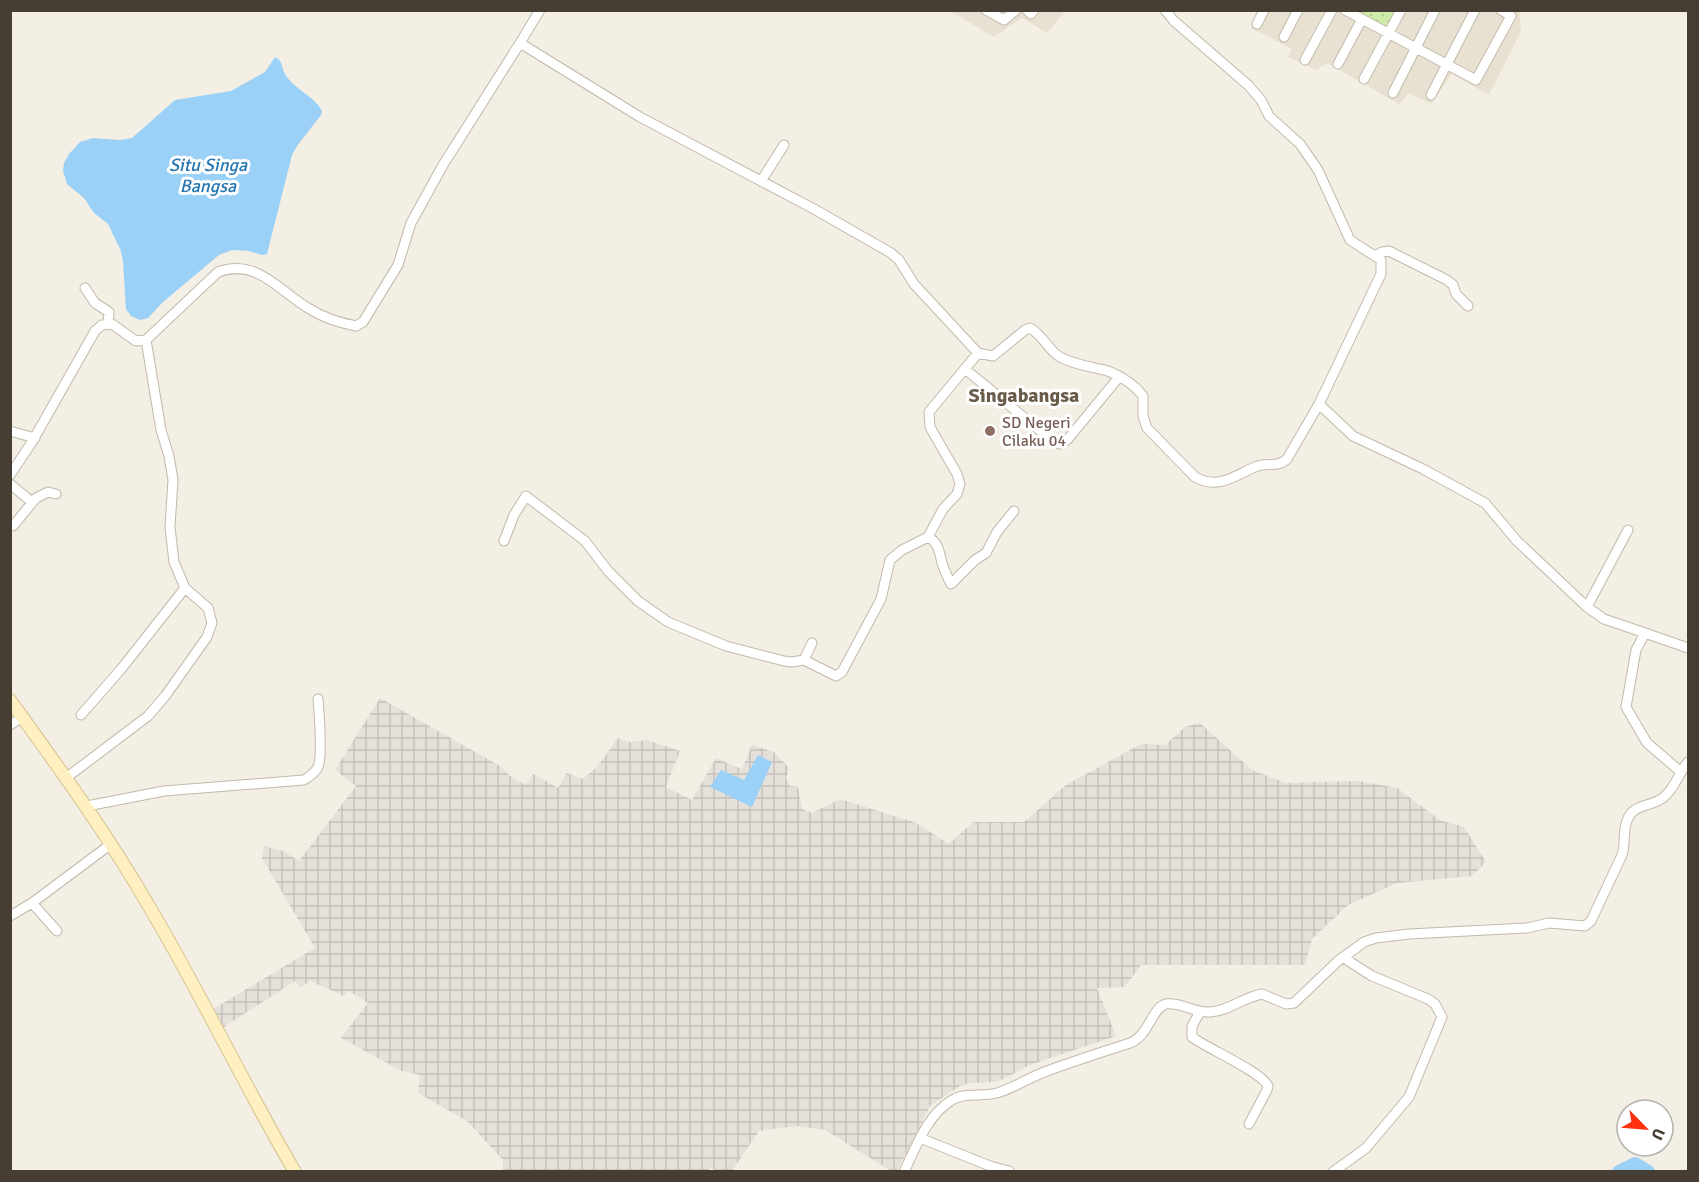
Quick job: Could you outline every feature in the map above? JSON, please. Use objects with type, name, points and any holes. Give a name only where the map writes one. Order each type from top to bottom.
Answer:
[{"type":"street","points":[[108,323],[136,341],[146,340],[207,280],[229,268],[260,273],[308,308],[328,318],[356,326],[363,321],[398,264],[411,223],[443,165],[540,10]]},
{"type":"street","points":[[991,11],[1004,20],[1016,10]]},
{"type":"street","points":[[1027,10],[1031,14],[1034,10]]},
{"type":"street","points":[[520,43],[640,117],[761,181],[899,260],[914,284],[978,353],[993,356],[1030,328],[1041,335],[1056,354],[1063,358],[1083,366],[1102,369],[1129,383],[1143,396],[1143,416],[1147,428],[1195,477],[1209,482],[1232,479],[1255,466],[1282,464],[1287,459],[1319,404],[1381,274],[1383,264],[1350,240],[1318,170],[1300,144],[1269,116],[1261,100],[1248,85],[1174,21],[1165,10]]},
{"type":"street","points":[[1257,24],[1264,10]]},
{"type":"street","points":[[1284,37],[1298,10]]},
{"type":"street","points":[[1305,60],[1332,10]]},
{"type":"street","points":[[1345,10],[1476,80],[1511,16],[1501,10]]},
{"type":"street","points":[[1364,79],[1401,10]]},
{"type":"street","points":[[1393,93],[1435,10]]},
{"type":"street","points":[[1431,94],[1475,10]]},
{"type":"street","points":[[1338,64],[1362,19]]},
{"type":"street","points":[[761,181],[784,145]]},
{"type":"street","points":[[1375,256],[1389,251],[1447,280],[1468,306]]},
{"type":"street","points":[[10,475],[35,438],[95,331],[108,323],[110,312],[94,303],[85,288]]},
{"type":"street","points":[[66,778],[148,717],[207,637],[212,623],[208,608],[185,588],[174,562],[170,527],[173,480],[161,430],[146,340]]},
{"type":"street","points":[[504,541],[514,515],[526,496],[585,541],[608,571],[638,601],[668,622],[726,646],[784,661],[804,660],[836,676],[840,674],[881,598],[891,560],[902,550],[928,537],[944,509],[957,494],[960,484],[957,474],[930,427],[929,412],[978,353]]},
{"type":"street","points":[[965,369],[1054,442],[1060,444],[1068,439],[1119,377]]},
{"type":"street","points":[[1319,404],[1353,436],[1423,469],[1485,503],[1517,540],[1587,607],[1604,619],[1689,648]]},
{"type":"street","points":[[10,431],[35,438]]},
{"type":"street","points":[[10,484],[32,502]]},
{"type":"street","points":[[13,526],[42,493],[56,494]]},
{"type":"street","points":[[928,537],[933,539],[940,550],[942,563],[951,584],[975,560],[986,553],[997,532],[1014,510]]},
{"type":"street","points":[[1587,607],[1628,530]]},
{"type":"street","points":[[81,715],[122,668],[185,588]]},
{"type":"street","points":[[1645,633],[1636,650],[1626,707],[1647,742],[1681,772]]},
{"type":"street","points":[[804,660],[812,643]]},
{"type":"street","points":[[87,806],[164,791],[304,780],[312,775],[319,765],[318,699]]},
{"type":"street","points":[[10,700],[87,806],[111,844],[183,965],[263,1117],[295,1172]]},
{"type":"street","points":[[10,725],[23,717]]},
{"type":"street","points":[[904,1172],[920,1138],[938,1112],[957,1098],[999,1092],[1045,1072],[1136,1041],[1164,1004],[1200,1012],[1220,1011],[1262,994],[1286,1004],[1294,1003],[1364,942],[1376,938],[1409,934],[1527,928],[1549,923],[1585,926],[1592,921],[1624,850],[1623,837],[1628,818],[1632,812],[1665,797],[1689,762]]},
{"type":"street","points":[[10,916],[32,903],[111,844]]},
{"type":"street","points":[[32,903],[57,931]]},
{"type":"street","points":[[1333,1172],[1366,1149],[1409,1096],[1442,1017],[1435,1004],[1428,999],[1372,976],[1344,958]]},
{"type":"street","points":[[1200,1012],[1192,1026],[1192,1037],[1209,1049],[1258,1074],[1266,1081],[1267,1090],[1249,1124]]},
{"type":"street","points":[[920,1138],[990,1166],[1009,1171]]},
{"type":"shaded area","points":[[1519,10],[1521,31],[1489,95],[1452,74],[1431,104],[1409,93],[1399,104],[1327,63],[1316,70],[1288,57],[1292,49],[1251,28],[1259,11]]},
{"type":"shaded area","points":[[950,11],[1066,11],[1047,33],[1022,18],[994,37]]},
{"type":"shaded area","points":[[380,698],[500,766],[510,776],[526,785],[533,774],[558,788],[567,773],[583,779],[597,767],[618,738],[629,742],[647,740],[680,751],[666,787],[692,800],[716,758],[742,769],[752,745],[774,752],[789,768],[786,778],[790,786],[798,787],[802,809],[812,813],[840,799],[916,823],[949,844],[973,822],[1024,822],[1066,785],[1141,744],[1165,745],[1185,727],[1200,723],[1252,770],[1286,783],[1359,781],[1397,788],[1440,820],[1464,827],[1486,862],[1472,876],[1397,883],[1348,905],[1312,939],[1305,965],[1141,965],[1125,987],[1097,988],[1116,1036],[1030,1065],[997,1082],[971,1083],[960,1086],[930,1106],[897,1171],[891,1171],[825,1130],[797,1126],[759,1131],[732,1171],[718,1171],[710,1168],[707,1172],[503,1171],[503,1160],[467,1121],[418,1093],[420,1075],[402,1071],[341,1038],[368,1003],[349,991],[344,996],[310,981],[301,987],[295,981],[221,1029],[210,1011],[315,948],[262,858],[264,846],[283,851],[299,861],[356,786],[335,770]]},
{"type":"green space","points":[[1351,11],[1397,11],[1387,29]]},
{"type":"water","name":"Situ Singa Bangsa","points":[[275,57],[280,61],[291,82],[322,111],[292,155],[267,254],[232,250],[219,255],[163,302],[148,318],[140,320],[131,316],[126,309],[121,251],[108,224],[94,213],[84,198],[67,184],[63,171],[69,154],[80,142],[93,138],[120,140],[132,138],[175,100],[231,91],[265,72]]},
{"type":"water","points":[[758,755],[772,762],[752,807],[710,787],[721,770],[744,780]]},
{"type":"waterway","points":[[1619,1172],[1635,1164],[1648,1172]]},
{"type":"place","name":"SD Negeri Cilaku 04","points":[[990,431]]},
{"type":"district","name":"Singabangsa","points":[[1024,395]]}]
